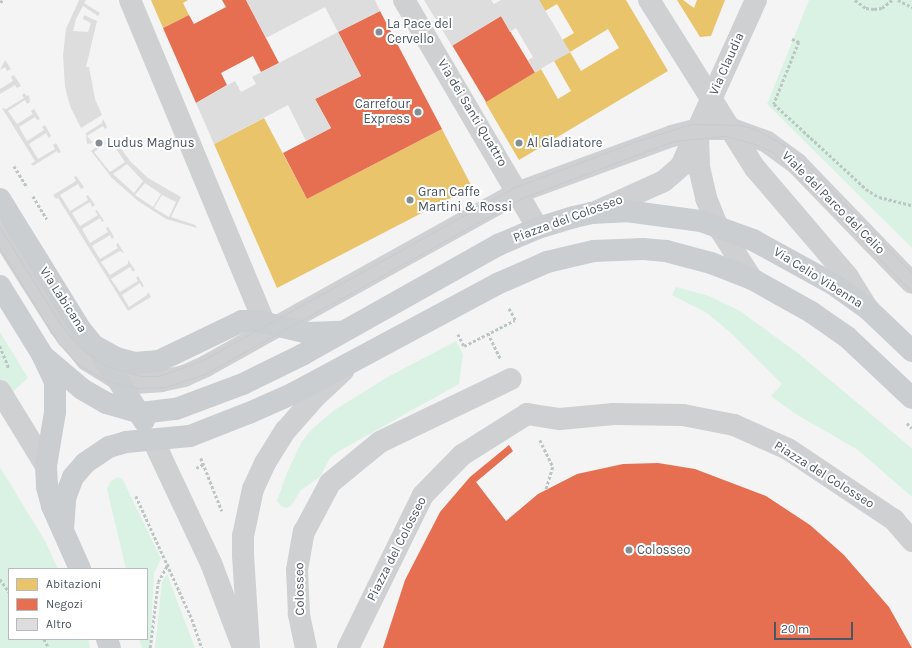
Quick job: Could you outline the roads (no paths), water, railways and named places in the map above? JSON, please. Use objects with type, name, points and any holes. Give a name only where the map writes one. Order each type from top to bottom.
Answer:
[{"type":"main road","name":"Via Labicana","points":[[0,199],[77,324],[93,344],[116,358],[135,363],[152,363],[178,353]]},
{"type":"main road","name":"Via Celio Vibenna","points":[[592,213],[626,211],[661,214],[717,225],[796,261],[868,309],[912,351]]},
{"type":"main road","name":"Piazza del Colosseo","points":[[43,356],[95,397],[116,407],[141,413],[165,412],[200,401],[285,364],[344,332],[475,256],[538,228],[592,213]]},
{"type":"main road","points":[[63,530],[65,498],[72,477],[80,467],[117,444],[190,436],[249,413],[292,394],[497,284],[541,265],[570,256],[619,249],[666,252],[711,263],[752,279],[811,312],[846,337],[912,398]]},
{"type":"main road","points":[[0,286],[43,356],[55,382],[56,392],[46,466],[49,495],[80,568]]},
{"type":"main road","name":"Piazza del Colosseo","points":[[178,353],[235,323],[251,320],[308,333],[344,332]]},
{"type":"main road","points":[[93,344],[120,380],[141,413],[153,440]]},
{"type":"street","points":[[130,0],[271,324]]},
{"type":"street","name":"Via dei Santi Quattro","points":[[404,0],[519,192],[538,228]]},
{"type":"street","points":[[649,0],[711,101],[732,129],[754,168],[848,277],[868,309]]},
{"type":"street","name":"Via Claudia","points":[[699,129],[756,0]]},
{"type":"street","points":[[699,129],[698,154],[701,179],[717,225],[752,279]]},
{"type":"street","name":"Viale del Parco del Celio","points":[[120,380],[149,382],[184,376],[271,324],[519,192],[663,139],[699,129],[732,129],[767,142],[797,164],[912,283]]},
{"type":"street","name":"Piazza del Colosseo","points":[[592,213],[664,181],[676,173],[699,129]]},
{"type":"street","name":"Via Labicana","points":[[0,232],[74,346],[87,360],[120,380]]},
{"type":"street","points":[[249,648],[243,555],[244,536],[253,489],[265,462],[286,430],[314,398],[357,360]]},
{"type":"street","name":"Colosseo","points":[[306,648],[299,614],[297,570],[304,532],[330,483],[380,442],[507,371]]},
{"type":"street","points":[[3,388],[46,466]]},
{"type":"street","name":"Piazza del Colosseo","points":[[348,648],[423,495],[462,455],[527,414],[560,419],[614,414],[683,416],[734,425],[788,449],[894,520],[912,541]]},
{"type":"street","points":[[153,440],[211,563],[243,648]]},
{"type":"tram line","points":[[0,228],[62,326],[77,345],[106,366],[142,376],[158,376],[201,361],[515,187],[637,141],[692,124],[741,125],[755,129],[784,145],[804,162],[912,273]]},
{"type":"tram line","points":[[0,249],[59,344],[79,365],[109,382],[137,388],[165,387],[203,375],[522,198],[674,141],[725,136],[755,144],[774,153],[912,292]]},
{"type":"place","name":"La Pace del Cervello","points":[[379,32]]},
{"type":"place","name":"Carrefour Express","points":[[418,112]]},
{"type":"place","name":"Ludus Magnus","points":[[99,143]]},
{"type":"place","name":"Al Gladiatore","points":[[519,143]]},
{"type":"place","name":"Gran Caffe Martini & Rossi","points":[[410,200]]},
{"type":"place","name":"Colosseo","points":[[629,550]]}]
